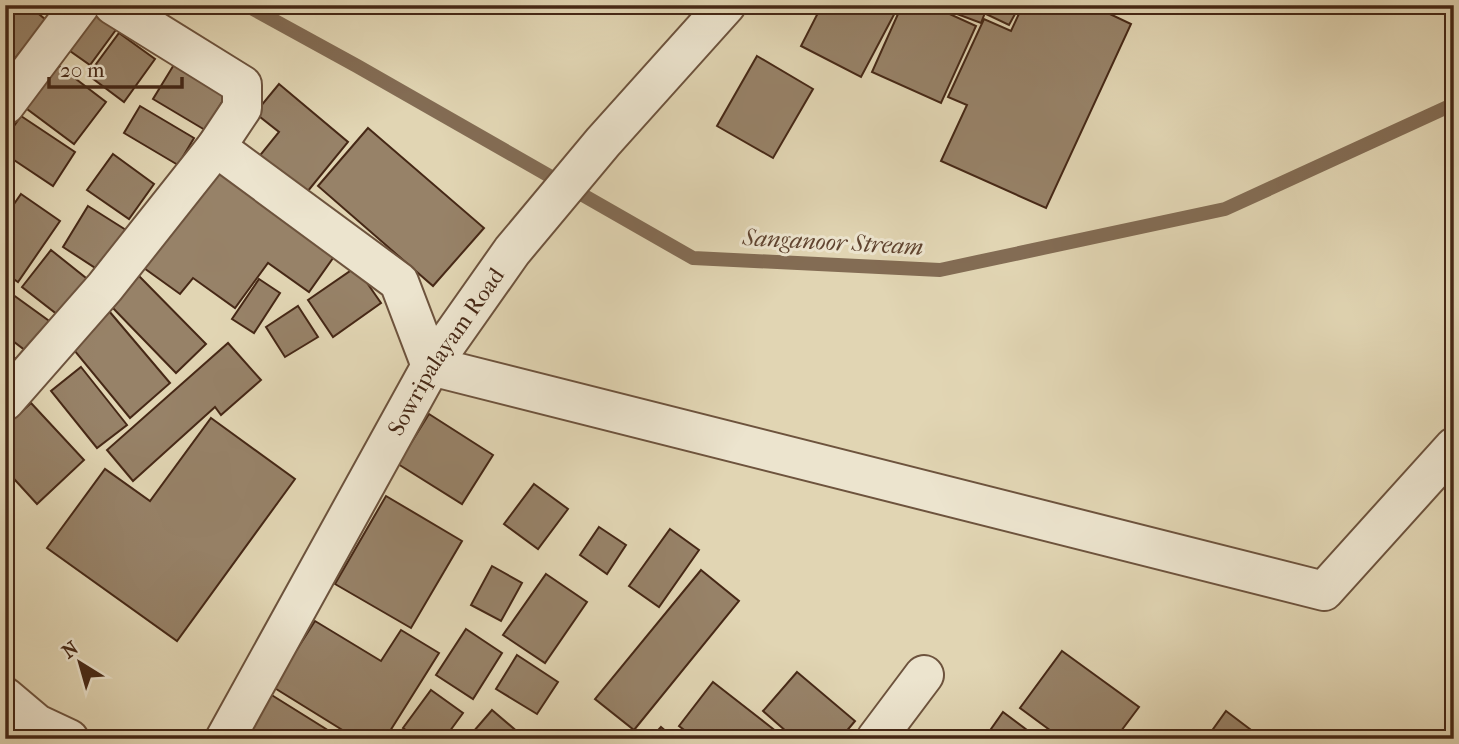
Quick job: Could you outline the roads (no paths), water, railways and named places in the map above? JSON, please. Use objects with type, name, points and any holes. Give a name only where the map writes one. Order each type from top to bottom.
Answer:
[{"type":"street","points":[[5,105],[80,5]]},
{"type":"street","points":[[5,401],[105,287],[216,147],[242,108],[242,85],[113,5]]},
{"type":"street","name":"Sowripalayam Road","points":[[225,739],[431,366],[512,251],[603,142],[726,5]]},
{"type":"street","points":[[216,147],[399,282],[431,366],[1324,591],[1454,447]]},
{"type":"street","points":[[876,739],[924,675]]},
{"type":"street","points":[[5,697],[37,724],[69,739]]},
{"type":"waterway","name":"Sanganoor Stream","points":[[246,5],[693,258],[940,270],[1225,209],[1454,104]]}]
